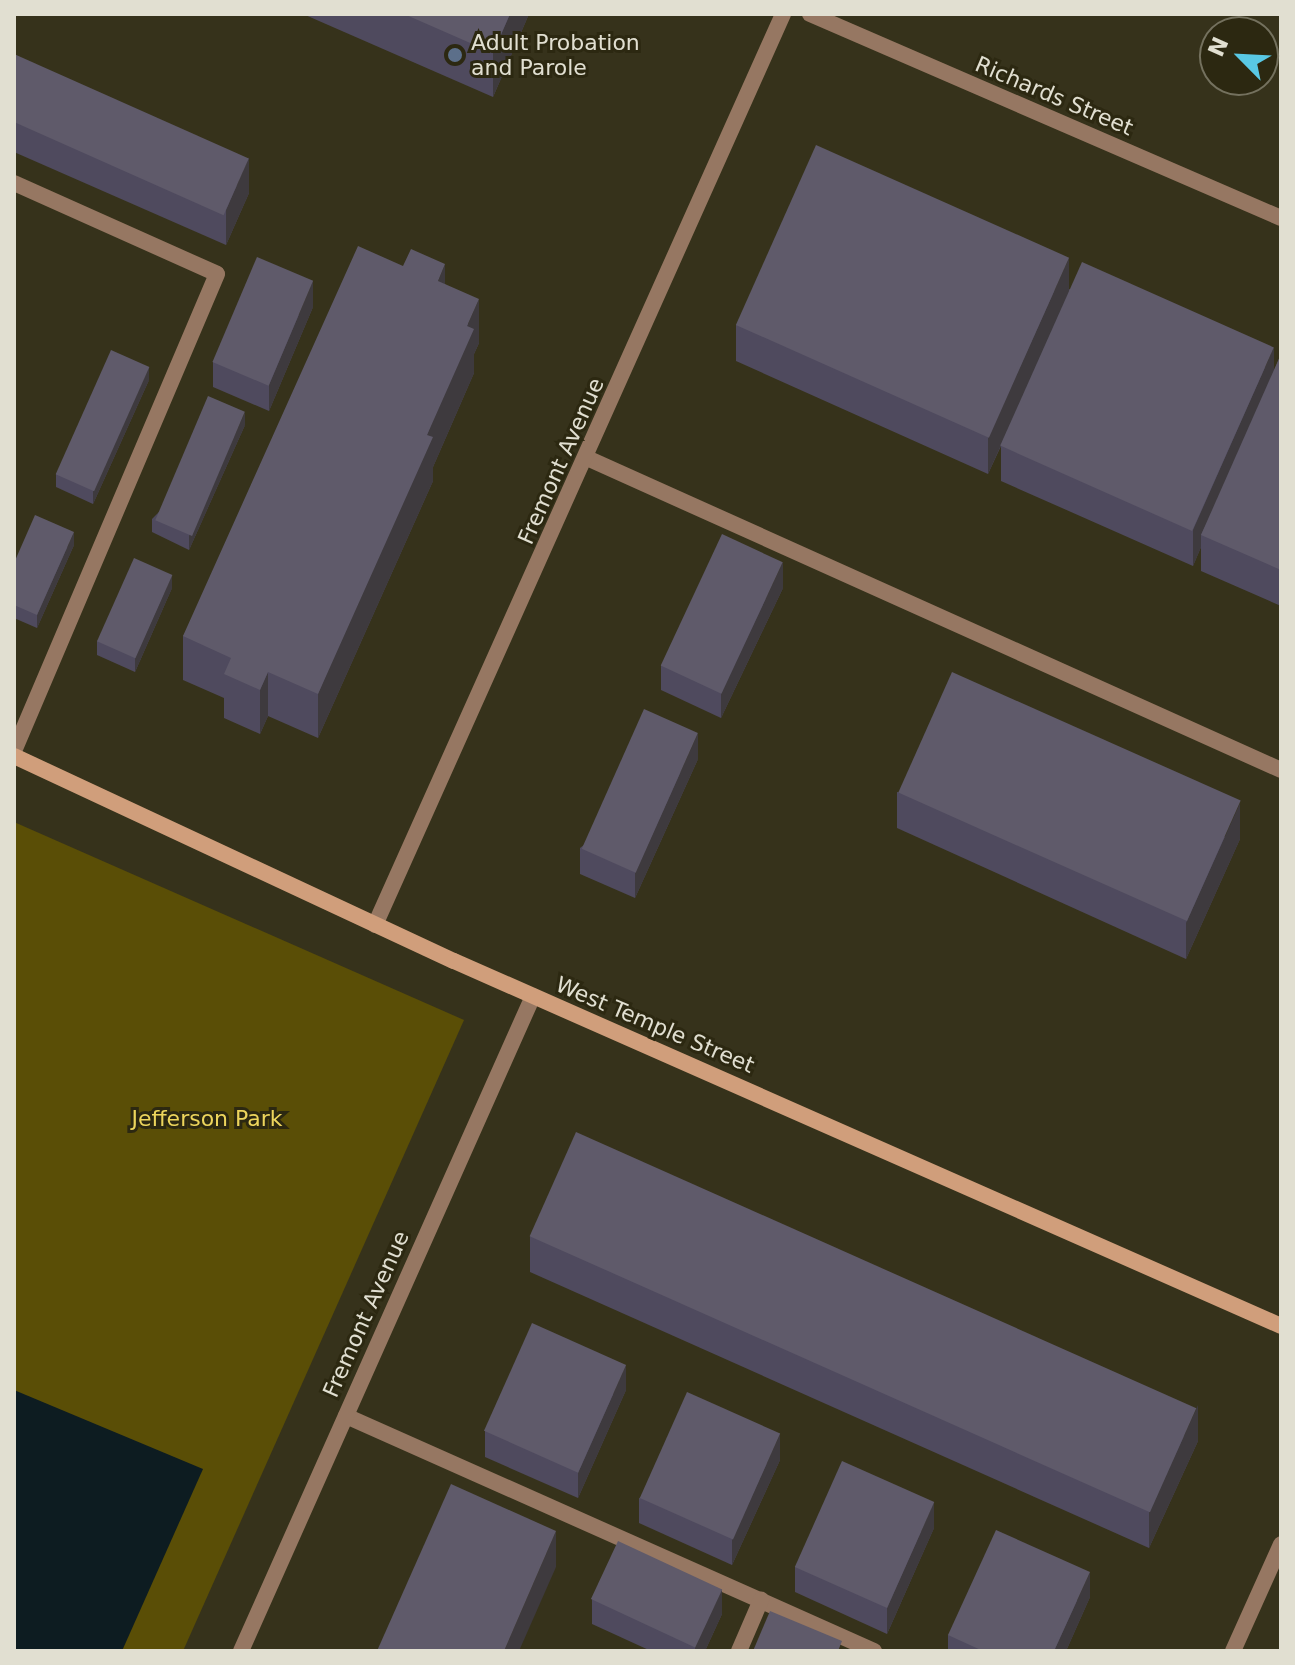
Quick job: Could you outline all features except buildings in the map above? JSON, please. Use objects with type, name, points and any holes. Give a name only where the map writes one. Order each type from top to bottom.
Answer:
[{"type":"street","name":"Fremont Avenue","points":[[375,925],[587,458],[783,14]]},
{"type":"street","name":"Richards Street","points":[[810,14],[1281,218]]},
{"type":"street","points":[[14,183],[217,274],[14,754]]},
{"type":"street","points":[[587,458],[1281,770]]},
{"type":"street","name":"West Temple Street","points":[[14,754],[375,925],[1281,1326]]},
{"type":"street","name":"Fremont Avenue","points":[[241,1651],[533,996]]},
{"type":"street","points":[[346,1416],[874,1651]]},
{"type":"street","points":[[1233,1651],[1281,1544]]},
{"type":"street","points":[[739,1651],[761,1600]]},
{"type":"green space","name":"Jefferson Park","points":[[14,822],[464,1020],[183,1651],[14,1651]]},
{"type":"shaded area","points":[[14,1390],[203,1469],[122,1651],[14,1651]]},
{"type":"place","name":"Adult Probation and Parole","points":[[455,55]]}]
